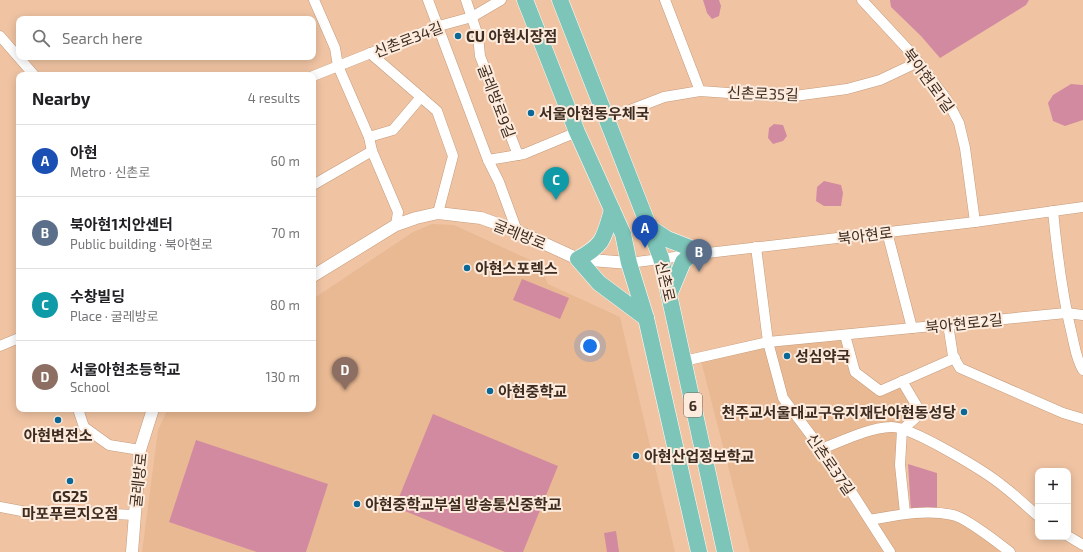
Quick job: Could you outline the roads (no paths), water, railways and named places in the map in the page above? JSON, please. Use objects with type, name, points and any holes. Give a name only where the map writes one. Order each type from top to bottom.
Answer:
[{"type":"main road","name":"신촌로","points":[[525,0],[577,132],[623,234],[629,264],[646,318],[699,552]]},
{"type":"main road","name":"신촌로","points":[[560,0],[649,227],[654,259],[669,295],[726,552]]},
{"type":"main road","points":[[612,210],[606,233],[600,244],[591,252],[578,259],[600,283],[646,318]]},
{"type":"main road","points":[[649,227],[667,239],[697,254]]},
{"type":"main road","points":[[669,295],[683,262],[697,254]]},
{"type":"street","points":[[314,0],[334,48],[338,66],[369,138],[372,151],[398,212],[396,225]]},
{"type":"street","name":"굴레방로9길","points":[[428,0],[488,160],[499,182],[517,231]]},
{"type":"street","name":"굴레방로9길","points":[[466,0],[478,36],[480,56],[518,154],[488,160]]},
{"type":"street","name":"신촌로34길","points":[[316,75],[439,26],[472,17],[500,0]]},
{"type":"street","points":[[665,0],[700,91]]},
{"type":"street","name":"북아현로1길","points":[[862,0],[918,62],[948,100],[959,123],[965,148],[975,222]]},
{"type":"street","points":[[0,36],[16,54]]},
{"type":"street","points":[[370,53],[437,111],[453,156],[438,213]]},
{"type":"street","points":[[21,60],[31,72]]},
{"type":"street","name":"신촌로35길","points":[[606,119],[664,97],[700,91],[787,97],[847,89],[880,80],[918,62]]},
{"type":"street","points":[[369,138],[393,130],[421,97]]},
{"type":"street","points":[[518,154],[524,154],[577,132]]},
{"type":"street","points":[[316,183],[372,151]]},
{"type":"street","name":"북아현로","points":[[654,259],[975,222],[1083,207]]},
{"type":"street","points":[[1053,211],[1057,259],[1066,313],[1078,363],[1083,370]]},
{"type":"street","name":"굴레방로","points":[[316,274],[396,225],[416,218],[438,213],[481,218],[517,231],[578,259],[629,264],[654,259]]},
{"type":"street","name":"북아현로2길","points":[[887,232],[912,328],[1066,313],[1083,315]]},
{"type":"street","name":"신촌로37길","points":[[756,247],[768,342],[783,398],[821,449],[890,552]]},
{"type":"street","points":[[948,324],[955,358],[960,368],[1063,413],[1083,419]]},
{"type":"street","points":[[684,361],[768,342],[912,328]]},
{"type":"street","points":[[846,334],[855,372],[880,390],[955,358]]},
{"type":"street","points":[[0,346],[16,339]]},
{"type":"street","points":[[902,381],[921,413],[902,430],[900,465],[906,513]]},
{"type":"street","points":[[79,412],[84,428],[109,445],[140,450]]},
{"type":"street","name":"굴레방로","points":[[132,552],[140,450],[152,412]]},
{"type":"street","points":[[821,449],[866,432],[892,427],[914,433],[953,454],[1002,486],[1035,514]]},
{"type":"street","points":[[0,508],[32,513],[49,511],[135,515]]},
{"type":"street","points":[[870,520],[915,512],[954,515],[986,534],[1010,552]]},
{"type":"street","points":[[1071,538],[1083,546]]},
{"type":"place","name":"CU 아현시장점","points":[[458,36]]},
{"type":"place","name":"서울아현동우체국","points":[[531,113]]},
{"type":"place","name":"수창빌딩","points":[[556,200]]},
{"type":"place","name":"아현","points":[[645,248]]},
{"type":"place","name":"아현스포렉스","points":[[467,268]]},
{"type":"place","name":"북아현1치안센터","points":[[699,272]]},
{"type":"place","name":"성심약국","points":[[787,356]]},
{"type":"place","name":"서울아현초등학교","points":[[345,390]]},
{"type":"place","name":"아현중학교","points":[[490,391]]},
{"type":"place","name":"천주교서울대교구유지재단아현동성당","points":[[964,412]]},
{"type":"place","name":"아현변전소","points":[[58,420]]},
{"type":"place","name":"아현산업정보학교","points":[[636,456]]},
{"type":"place","name":"GS25 마포푸르지오점","points":[[70,481]]},
{"type":"place","name":"아현중학교부설 방송통신중학교","points":[[357,504]]}]
